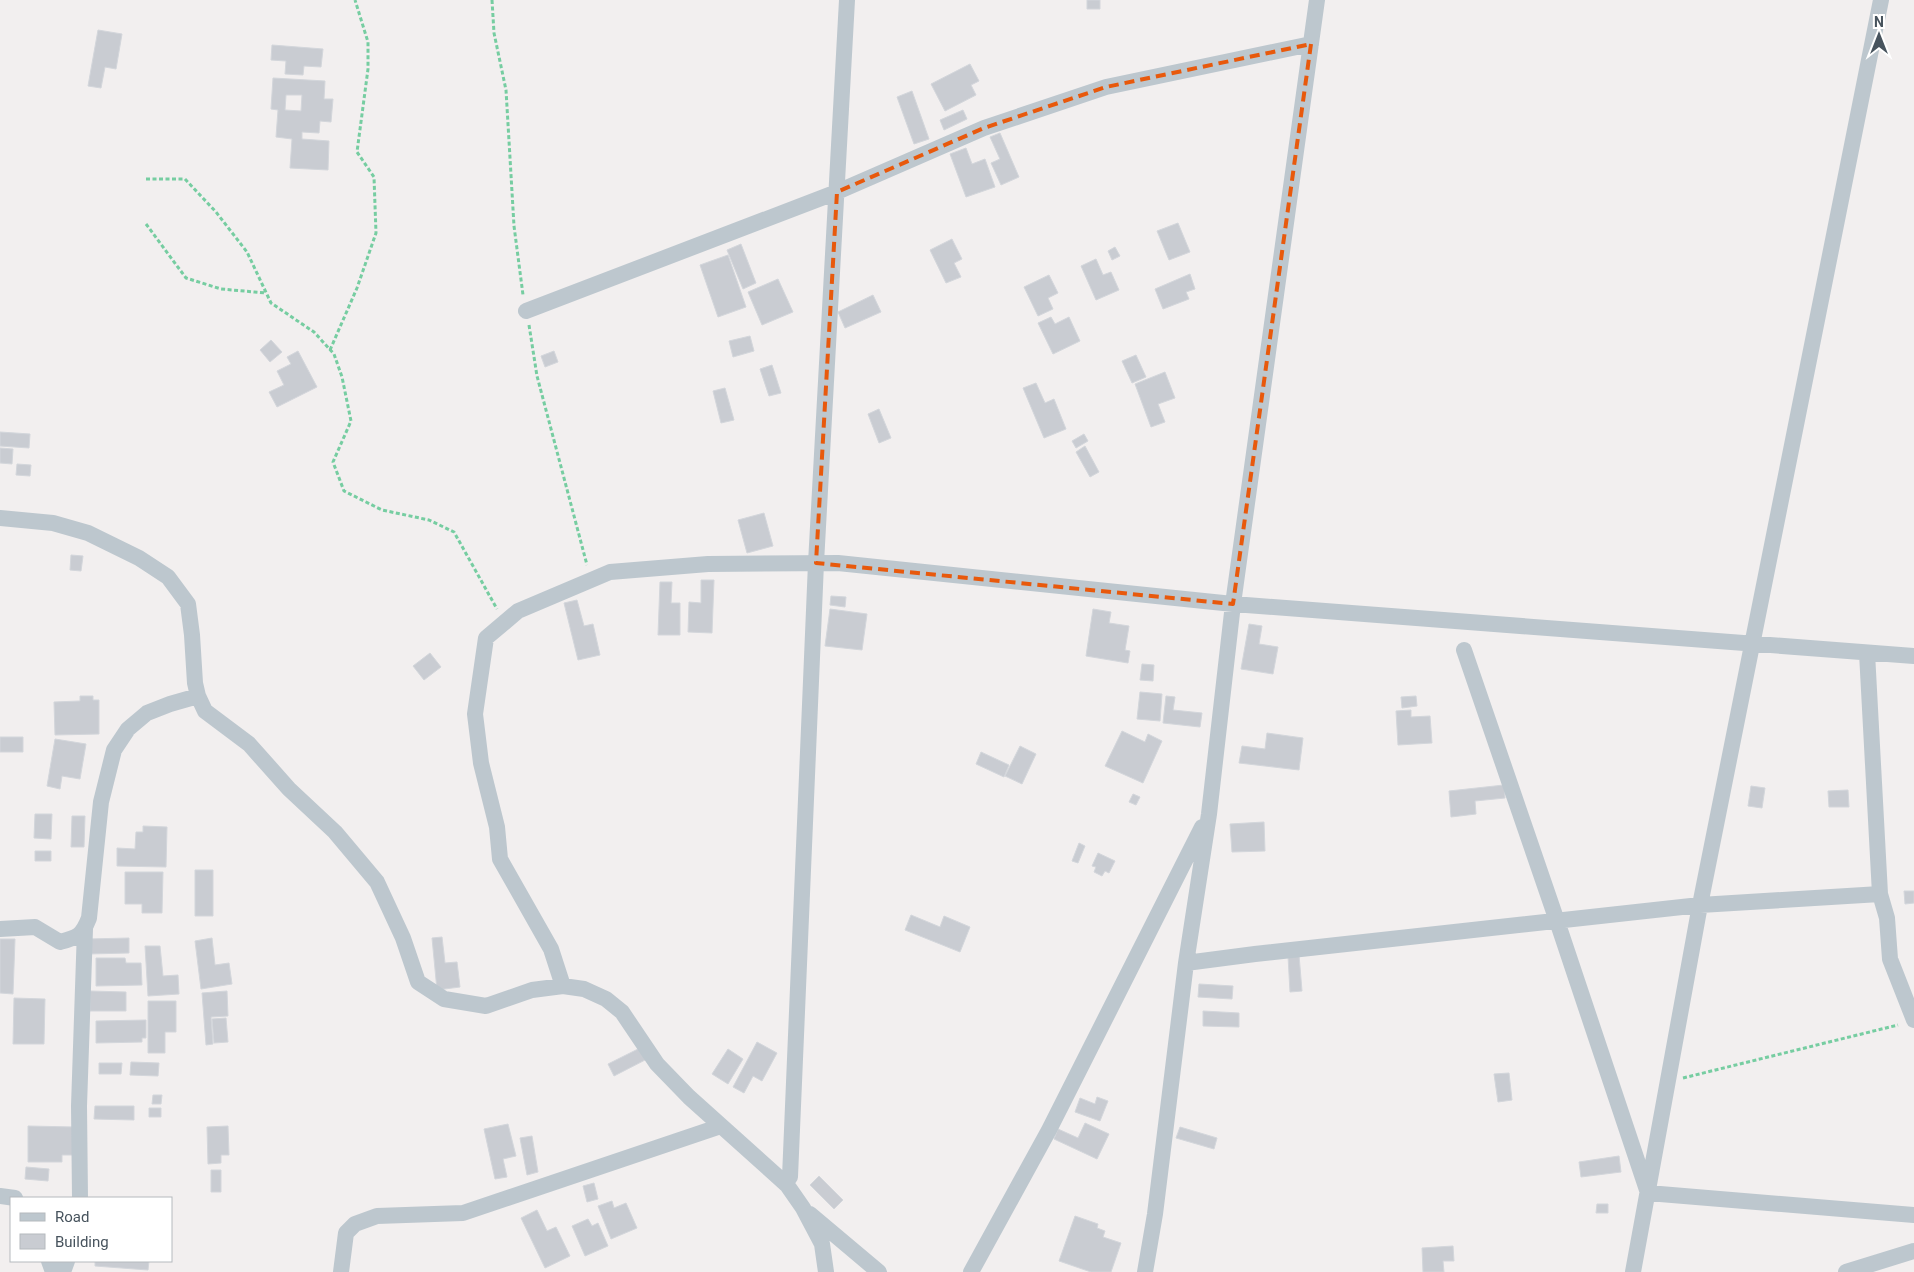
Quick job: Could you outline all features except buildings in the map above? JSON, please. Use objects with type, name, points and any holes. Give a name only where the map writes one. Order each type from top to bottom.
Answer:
[{"type":"street","points":[[790,1177],[816,563],[847,0]]},
{"type":"street","points":[[1145,1272],[1155,1214],[1186,963],[1209,814],[1233,604],[1317,0]]},
{"type":"street","points":[[1633,1272],[1700,905],[1880,0]]},
{"type":"street","points":[[526,311],[837,192],[984,128],[1106,87],[1311,44]]},
{"type":"street","points":[[0,518],[53,523],[88,533],[139,558],[168,577],[188,604],[195,683],[205,712],[249,744],[289,789],[335,832],[377,882],[403,938],[418,982],[444,1000],[486,1006],[532,990],[563,986],[584,989],[606,999],[622,1012],[657,1064],[721,1126],[787,1185],[803,1208],[822,1244],[826,1272]]},
{"type":"street","points":[[563,986],[551,949],[500,859],[496,827],[481,763],[475,714],[479,674],[486,638],[518,611],[610,572],[708,564],[838,563],[1233,604],[1914,656]]},
{"type":"street","points":[[1464,650],[1558,921],[1648,1193]]},
{"type":"street","points":[[1866,653],[1880,894],[1887,918],[1890,959],[1909,1022]]},
{"type":"street","points":[[80,1197],[79,1106],[85,929],[89,918],[101,802],[114,750],[128,729],[147,713],[198,696]]},
{"type":"street","points":[[971,1272],[1049,1130],[1209,814]]},
{"type":"street","points":[[1186,963],[1700,905],[1880,894]]},
{"type":"street","points":[[0,929],[35,927],[60,942],[77,937],[85,929]]},
{"type":"street","points":[[341,1272],[346,1233],[355,1224],[378,1216],[463,1213],[721,1126]]},
{"type":"street","points":[[1648,1193],[1914,1215]]},
{"type":"street","points":[[803,1208],[879,1272]]},
{"type":"street","points":[[1846,1272],[1914,1251]]},
{"type":"path","points":[[330,350],[357,288],[376,233],[374,176],[357,152],[368,69],[368,42],[355,0]]},
{"type":"path","points":[[146,179],[185,179],[216,212],[246,252],[271,304],[314,332],[334,354],[342,377],[350,421],[334,462],[344,491],[382,510],[429,520],[454,532],[505,622]]},
{"type":"path","points":[[146,224],[186,278],[221,289],[266,293]]},
{"type":"path","points":[[1668,1082],[1909,1022]]},
{"type":"highlighted area","points":[[1311,44],[1233,604],[816,563],[837,192],[984,128],[1106,87]]}]
